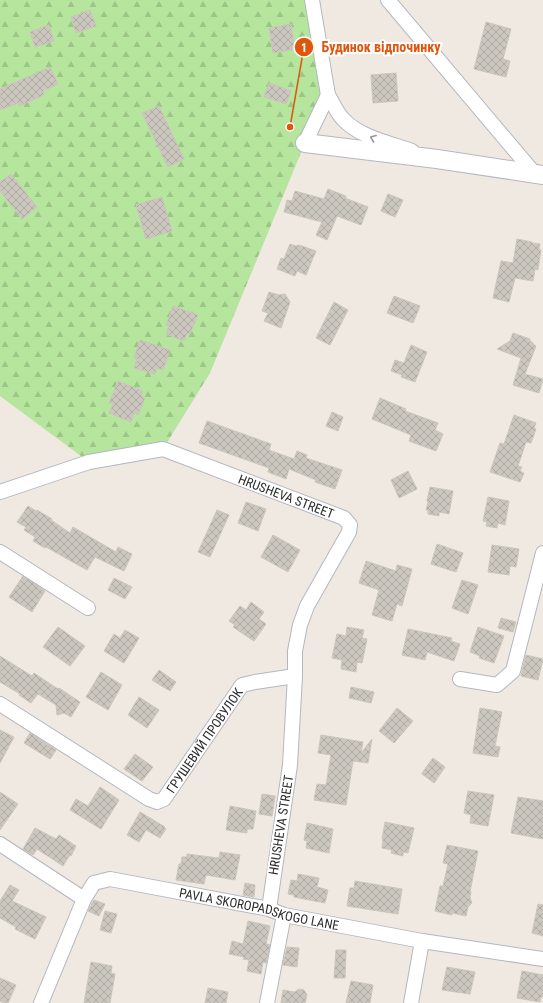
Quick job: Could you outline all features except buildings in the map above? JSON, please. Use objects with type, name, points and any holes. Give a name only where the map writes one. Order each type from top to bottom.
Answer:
[{"type":"street","points":[[312,0],[328,95],[342,118],[356,130],[369,136],[436,159]]},
{"type":"street","points":[[388,0],[538,174]]},
{"type":"street","points":[[328,95],[305,144],[436,159],[538,174]]},
{"type":"street","name":"HRUSHEVA STREET","points":[[0,492],[89,462],[163,449],[344,518],[350,524],[349,532],[307,606],[300,625],[295,651],[290,765],[269,909]]},
{"type":"street","points":[[0,552],[88,608]]},
{"type":"street","points":[[460,679],[496,685],[513,671],[543,552]]},
{"type":"street","name":"ГРУШЕВИЙ ПРОВУЛОК","points":[[0,704],[149,799],[157,802],[164,799],[242,685],[295,676]]},
{"type":"street","points":[[0,844],[84,899]]},
{"type":"street","name":"PAVLA SKOROPADSKOGO LANE","points":[[41,1003],[84,899],[94,883],[110,879],[269,909],[284,915],[422,941],[543,960]]},
{"type":"street","points":[[267,1003],[284,915]]},
{"type":"street","points":[[411,1003],[422,941]]},
{"type":"green space","points":[[0,0],[312,0],[328,95],[305,143],[210,373],[163,449],[89,462],[0,396]]},
{"type":"place","name":"Будинок відпочинку","points":[[290,127]]}]
